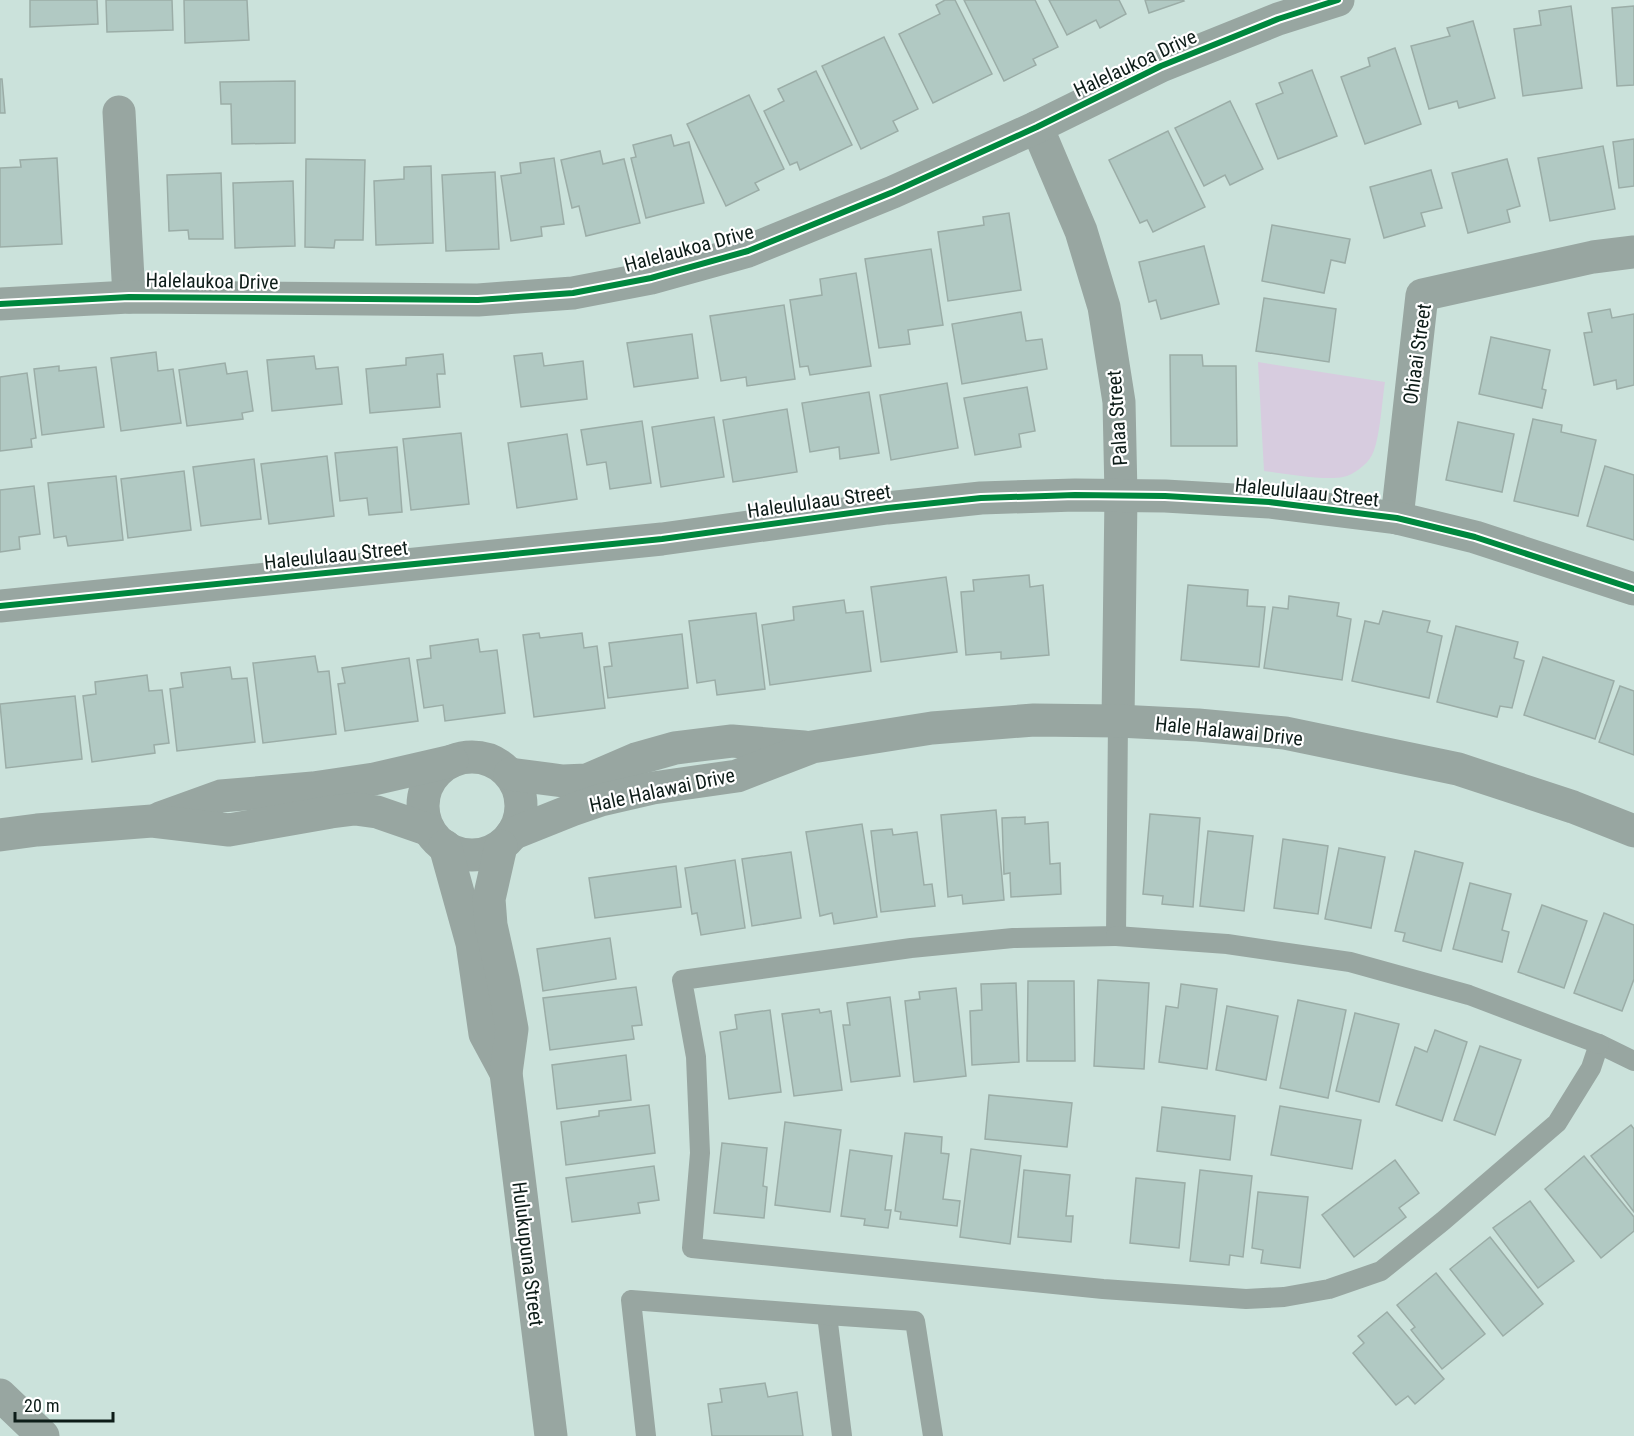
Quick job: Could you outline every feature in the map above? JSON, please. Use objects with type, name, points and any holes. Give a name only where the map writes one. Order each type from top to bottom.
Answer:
[{"type":"street","name":"Halelaukoa Drive","points":[[0,304],[129,297],[478,300],[573,293],[651,278],[748,251],[893,192],[1037,127],[1161,66],[1278,19],[1338,0]]},
{"type":"street","points":[[119,112],[129,297]]},
{"type":"street","name":"Palaa Street","points":[[1037,127],[1081,231],[1104,308],[1119,402],[1121,495],[1118,721]]},
{"type":"street","name":"Ohiaai Street","points":[[1397,518],[1422,295],[1593,257],[1634,252]]},
{"type":"street","name":"Haleululaau Street","points":[[0,606],[662,539],[887,508],[981,498],[1121,495],[1269,502],[1397,518],[1475,537],[1634,588]]},
{"type":"street","name":"Hale Halawai Drive","points":[[507,840],[554,817],[602,800],[653,788],[736,776],[812,747],[932,728],[1034,720],[1198,725],[1285,733],[1458,769],[1573,807],[1634,831]]},
{"type":"street","name":"Hale Halawai Drive","points":[[510,774],[563,781],[587,780],[636,759],[675,748],[732,741],[812,747]]},
{"type":"street","points":[[0,836],[37,830],[152,821],[229,830],[355,809],[377,812],[437,838],[453,851],[470,855],[486,853],[507,840],[519,820],[521,804],[518,788],[510,774],[498,764],[483,757],[467,757],[374,779],[314,788],[221,796],[152,821]]},
{"type":"street","points":[[437,838],[424,814],[424,797],[429,782],[438,769],[452,761]]},
{"type":"street","name":"Hulukupuna Street","points":[[437,838],[472,943],[485,1034],[506,1072]]},
{"type":"street","name":"Hulukupuna Street","points":[[507,840],[489,899],[491,925],[512,1029],[506,1072],[551,1436]]},
{"type":"street","points":[[0,1395],[43,1436]]},
{"type":"lane","points":[[1116,936],[1118,721]]},
{"type":"lane","points":[[1599,1044],[1591,1068],[1557,1124],[1381,1271],[1329,1289],[1284,1297],[1246,1299],[1091,1287],[692,1248],[700,1153],[696,1057],[682,980],[911,948],[1013,938],[1116,936],[1227,944],[1350,962],[1468,995],[1599,1044],[1634,1061]]},
{"type":"lane","points":[[646,1436],[631,1300],[915,1321],[933,1436]]},
{"type":"lane","points":[[827,1316],[842,1436]]},
{"type":"shaded area","points":[[1258,362],[1385,382],[1377,440],[1367,462],[1351,474],[1335,478],[1264,471]]},
{"type":"building","points":[[30,0],[97,0],[98,24],[30,27]]},
{"type":"building","points":[[106,0],[172,0],[173,30],[107,32]]},
{"type":"building","points":[[184,0],[247,0],[249,40],[185,43]]},
{"type":"building","points":[[945,0],[955,0],[992,74],[933,103],[899,34],[940,14],[936,5]]},
{"type":"building","points":[[964,0],[1035,0],[1058,47],[1033,59],[1036,65],[1004,81]]},
{"type":"building","points":[[1049,0],[1119,0],[1126,14],[1100,28],[1096,20],[1067,35]]},
{"type":"building","points":[[1145,0],[1183,0],[1184,1],[1149,13]]},
{"type":"building","points":[[1571,6],[1582,88],[1523,96],[1514,29],[1541,25],[1539,11]]},
{"type":"building","points":[[1634,6],[1634,85],[1617,86],[1612,8]]},
{"type":"building","points":[[1473,21],[1495,98],[1459,108],[1457,101],[1429,109],[1411,46],[1450,36],[1447,28]]},
{"type":"building","points":[[884,37],[918,109],[893,121],[898,131],[861,149],[822,66]]},
{"type":"building","points":[[1395,48],[1421,124],[1365,144],[1341,77],[1370,66],[1368,58]]},
{"type":"building","points":[[1312,70],[1337,136],[1278,159],[1256,104],[1283,93],[1279,83]]},
{"type":"building","points":[[816,71],[852,145],[800,170],[797,162],[790,165],[764,111],[784,101],[778,89]]},
{"type":"building","points":[[0,79],[2,79],[5,113],[0,113]]},
{"type":"building","points":[[295,81],[295,143],[232,144],[231,104],[221,104],[220,82]]},
{"type":"building","points":[[749,95],[784,169],[755,183],[759,190],[726,206],[687,124]]},
{"type":"building","points":[[1230,101],[1263,169],[1230,185],[1225,175],[1204,186],[1175,128]]},
{"type":"building","points":[[1168,131],[1205,207],[1153,232],[1147,220],[1140,223],[1109,160]]},
{"type":"building","points":[[671,135],[674,146],[689,142],[704,203],[646,218],[631,158],[636,157],[633,145]]},
{"type":"building","points":[[1634,139],[1634,186],[1619,188],[1613,142]]},
{"type":"building","points":[[1603,146],[1615,209],[1550,221],[1538,158]]},
{"type":"building","points":[[600,151],[603,164],[624,159],[640,223],[586,236],[579,206],[572,208],[561,160]]},
{"type":"building","points":[[57,158],[62,244],[0,247],[0,168],[21,167],[20,160]]},
{"type":"building","points":[[554,158],[564,224],[541,227],[542,236],[511,241],[501,176],[521,173],[520,163]]},
{"type":"building","points":[[306,159],[365,160],[363,240],[335,240],[334,248],[305,247]]},
{"type":"building","points":[[1507,159],[1520,206],[1507,210],[1510,222],[1468,233],[1452,173]]},
{"type":"building","points":[[431,166],[433,243],[376,245],[374,181],[404,179],[404,167]]},
{"type":"building","points":[[1431,170],[1442,208],[1421,213],[1425,226],[1384,238],[1370,187]]},
{"type":"building","points":[[495,172],[499,249],[446,251],[442,175]]},
{"type":"building","points":[[221,173],[223,239],[189,239],[188,230],[169,231],[167,175]]},
{"type":"building","points":[[293,181],[295,246],[235,248],[233,183]]},
{"type":"building","points":[[1009,213],[1021,290],[948,301],[938,232],[984,225],[983,217]]},
{"type":"building","points":[[1272,225],[1350,239],[1345,263],[1331,260],[1324,293],[1262,281]]},
{"type":"building","points":[[1204,246],[1219,304],[1161,319],[1156,300],[1149,302],[1139,262]]},
{"type":"building","points":[[931,249],[943,325],[908,330],[910,344],[879,348],[865,259]]},
{"type":"building","points":[[856,273],[871,366],[810,375],[808,366],[800,367],[790,300],[822,295],[820,279]]},
{"type":"building","points":[[1264,298],[1336,309],[1329,362],[1256,351]]},
{"type":"building","points":[[784,305],[795,379],[747,386],[746,377],[721,381],[710,316]]},
{"type":"building","points":[[1610,309],[1612,318],[1634,314],[1634,385],[1617,389],[1616,380],[1594,385],[1584,333],[1592,332],[1588,313]]},
{"type":"building","points":[[1021,312],[1026,341],[1042,339],[1047,369],[962,384],[952,324]]},
{"type":"building","points":[[692,334],[698,378],[634,387],[627,343]]},
{"type":"building","points":[[1491,337],[1550,350],[1542,389],[1546,390],[1542,408],[1479,394]]},
{"type":"building","points":[[156,352],[158,371],[173,369],[181,423],[121,431],[111,358]]},
{"type":"building","points":[[542,353],[544,366],[583,361],[587,399],[521,407],[514,356]]},
{"type":"building","points":[[443,354],[445,374],[437,374],[440,407],[370,413],[366,369],[406,365],[406,358]]},
{"type":"building","points":[[1170,355],[1202,355],[1203,366],[1236,366],[1237,446],[1171,446]]},
{"type":"building","points":[[314,356],[316,369],[338,367],[342,404],[272,411],[267,360]]},
{"type":"building","points":[[225,363],[227,374],[247,371],[253,411],[242,413],[243,419],[187,426],[179,370]]},
{"type":"building","points":[[59,366],[59,371],[96,367],[104,427],[42,435],[34,369]]},
{"type":"building","points":[[27,373],[36,438],[31,439],[32,447],[0,451],[0,377]]},
{"type":"building","points":[[947,383],[958,448],[891,460],[880,395]]},
{"type":"building","points":[[1027,387],[1035,431],[1019,434],[1021,447],[975,455],[964,398]]},
{"type":"building","points":[[869,392],[879,453],[840,459],[839,447],[810,452],[802,403]]},
{"type":"building","points":[[787,409],[797,472],[733,482],[723,420]]},
{"type":"building","points":[[714,417],[724,477],[661,487],[652,427]]},
{"type":"building","points":[[1533,419],[1562,425],[1561,432],[1596,440],[1578,516],[1514,501]]},
{"type":"building","points":[[642,421],[651,483],[610,489],[606,462],[587,465],[581,430]]},
{"type":"building","points":[[1458,422],[1514,434],[1502,492],[1446,480]]},
{"type":"building","points":[[461,433],[469,504],[411,510],[403,439]]},
{"type":"building","points":[[567,434],[577,499],[517,508],[508,443]]},
{"type":"building","points":[[397,447],[402,512],[369,515],[367,498],[340,501],[335,453]]},
{"type":"building","points":[[327,456],[334,516],[269,524],[261,464]]},
{"type":"building","points":[[254,459],[261,519],[201,526],[193,467]]},
{"type":"building","points":[[1605,466],[1634,475],[1634,540],[1587,526]]},
{"type":"building","points":[[184,471],[191,530],[128,538],[121,479]]},
{"type":"building","points":[[116,476],[123,540],[68,546],[66,536],[54,538],[48,483]]},
{"type":"building","points":[[34,486],[40,534],[19,537],[20,549],[0,552],[0,490]]},
{"type":"building","points":[[1029,575],[1030,587],[1043,585],[1049,655],[1001,659],[1001,652],[966,655],[961,592],[974,591],[973,580]]},
{"type":"building","points":[[946,577],[957,652],[881,662],[871,587]]},
{"type":"building","points":[[1188,585],[1248,590],[1247,606],[1265,607],[1259,667],[1181,660]]},
{"type":"building","points":[[1289,596],[1339,603],[1337,616],[1351,619],[1342,680],[1264,668],[1273,607],[1288,609]]},
{"type":"building","points":[[844,600],[846,613],[863,611],[871,671],[770,685],[762,625],[794,620],[793,607]]},
{"type":"building","points":[[1383,611],[1430,621],[1427,632],[1442,636],[1429,698],[1352,681],[1365,621],[1379,624]]},
{"type":"building","points":[[756,613],[765,689],[717,695],[715,680],[697,683],[689,621]]},
{"type":"building","points":[[1456,626],[1518,642],[1514,658],[1524,661],[1512,708],[1500,706],[1497,717],[1437,702]]},
{"type":"building","points":[[539,633],[540,638],[582,633],[584,648],[597,646],[605,708],[534,717],[523,635]]},
{"type":"building","points":[[682,634],[688,688],[608,698],[604,667],[612,666],[609,643]]},
{"type":"building","points":[[478,639],[480,652],[497,650],[505,713],[445,721],[443,705],[424,708],[417,660],[431,658],[430,646]]},
{"type":"building","points":[[315,656],[318,672],[329,671],[336,734],[263,743],[253,663]]},
{"type":"building","points":[[1543,657],[1614,681],[1595,739],[1524,715]]},
{"type":"building","points":[[409,658],[418,721],[345,731],[338,684],[345,683],[342,668]]},
{"type":"building","points":[[230,667],[232,679],[247,678],[255,742],[177,751],[170,689],[183,687],[181,673]]},
{"type":"building","points":[[147,675],[149,691],[162,690],[169,743],[154,745],[155,753],[92,762],[83,696],[96,694],[95,682]]},
{"type":"building","points":[[1620,686],[1634,691],[1634,755],[1599,742]]},
{"type":"building","points":[[75,696],[82,759],[6,768],[0,704]]},
{"type":"building","points":[[996,810],[1004,900],[963,904],[962,895],[948,897],[941,815]]},
{"type":"building","points":[[1150,814],[1200,818],[1193,907],[1162,904],[1163,896],[1143,894]]},
{"type":"building","points":[[1025,817],[1025,824],[1048,822],[1050,864],[1060,863],[1061,894],[1011,897],[1010,873],[1004,874],[1002,818]]},
{"type":"building","points":[[862,824],[877,917],[834,924],[832,913],[820,916],[806,832]]},
{"type":"building","points":[[892,829],[893,835],[917,832],[924,885],[932,884],[935,906],[881,912],[871,831]]},
{"type":"building","points":[[1208,831],[1253,836],[1244,911],[1200,906]]},
{"type":"building","points":[[1283,839],[1328,846],[1318,914],[1274,908]]},
{"type":"building","points":[[1339,848],[1385,857],[1371,928],[1325,919]]},
{"type":"building","points":[[1415,851],[1463,863],[1441,951],[1403,941],[1405,933],[1395,931]]},
{"type":"building","points":[[791,852],[801,918],[752,926],[742,859]]},
{"type":"building","points":[[735,860],[745,928],[701,935],[697,913],[692,914],[685,868]]},
{"type":"building","points":[[676,866],[681,907],[595,918],[589,878]]},
{"type":"building","points":[[1470,883],[1511,894],[1502,930],[1509,932],[1502,962],[1453,949]]},
{"type":"building","points":[[1542,905],[1587,921],[1564,988],[1518,972]]},
{"type":"building","points":[[1604,913],[1634,925],[1634,979],[1622,1011],[1574,993]]},
{"type":"building","points":[[610,938],[616,979],[543,991],[537,949]]},
{"type":"building","points":[[1098,980],[1149,983],[1144,1069],[1094,1066]]},
{"type":"building","points":[[1028,981],[1074,981],[1075,1061],[1027,1061]]},
{"type":"building","points":[[1016,983],[1019,1062],[972,1065],[970,1011],[982,1010],[981,984]]},
{"type":"building","points":[[1181,984],[1217,989],[1207,1069],[1159,1062],[1166,1006],[1178,1008]]},
{"type":"building","points":[[636,987],[642,1025],[632,1026],[634,1039],[550,1050],[543,998]]},
{"type":"building","points":[[956,988],[966,1076],[914,1082],[905,1001],[920,999],[919,992]]},
{"type":"building","points":[[890,997],[900,1076],[851,1082],[843,1025],[850,1025],[847,1003]]},
{"type":"building","points":[[1298,1000],[1346,1010],[1328,1098],[1280,1088]]},
{"type":"building","points":[[1227,1006],[1278,1016],[1266,1080],[1216,1070]]},
{"type":"building","points":[[819,1009],[820,1013],[831,1011],[842,1090],[794,1096],[782,1014]]},
{"type":"building","points":[[770,1010],[781,1092],[729,1099],[720,1032],[737,1029],[735,1015]]},
{"type":"building","points":[[1355,1013],[1399,1024],[1379,1102],[1336,1091]]},
{"type":"building","points":[[1435,1030],[1467,1042],[1442,1121],[1396,1105],[1415,1047],[1427,1052]]},
{"type":"building","points":[[1480,1046],[1521,1060],[1495,1135],[1454,1120]]},
{"type":"building","points":[[626,1055],[631,1100],[557,1109],[552,1065]]},
{"type":"building","points":[[989,1095],[1072,1103],[1067,1147],[985,1139]]},
{"type":"building","points":[[649,1105],[655,1153],[566,1165],[561,1122],[599,1116],[599,1111]]},
{"type":"building","points":[[1280,1106],[1361,1120],[1352,1169],[1271,1155]]},
{"type":"building","points":[[1162,1107],[1235,1116],[1230,1160],[1157,1151]]},
{"type":"building","points":[[785,1122],[841,1130],[830,1212],[775,1205]]},
{"type":"building","points":[[1631,1125],[1634,1129],[1634,1212],[1591,1156]]},
{"type":"building","points":[[905,1133],[942,1137],[941,1153],[949,1154],[943,1199],[960,1201],[957,1226],[900,1219],[901,1212],[895,1211]]},
{"type":"building","points":[[722,1143],[767,1148],[763,1186],[767,1187],[764,1218],[714,1213]]},
{"type":"building","points":[[971,1149],[1021,1156],[1010,1244],[960,1237]]},
{"type":"building","points":[[850,1150],[892,1156],[885,1210],[891,1210],[888,1228],[864,1225],[865,1219],[841,1216]]},
{"type":"building","points":[[1584,1156],[1634,1217],[1634,1231],[1601,1258],[1545,1189]]},
{"type":"building","points":[[1395,1160],[1419,1193],[1399,1208],[1406,1217],[1354,1257],[1322,1215]]},
{"type":"building","points":[[654,1166],[659,1200],[638,1203],[640,1213],[572,1222],[566,1178]]},
{"type":"building","points":[[1024,1170],[1070,1175],[1066,1216],[1073,1216],[1071,1242],[1018,1237]]},
{"type":"building","points":[[1200,1170],[1252,1176],[1243,1257],[1230,1255],[1229,1265],[1190,1261]]},
{"type":"building","points":[[1136,1178],[1185,1183],[1179,1248],[1130,1243]]},
{"type":"building","points":[[1258,1192],[1308,1197],[1300,1268],[1261,1263],[1263,1250],[1252,1248]]},
{"type":"building","points":[[1530,1201],[1574,1261],[1538,1288],[1493,1228]]},
{"type":"building","points":[[1490,1237],[1543,1304],[1503,1336],[1450,1269]]},
{"type":"building","points":[[1436,1273],[1485,1334],[1442,1369],[1411,1330],[1415,1327],[1397,1305]]},
{"type":"building","points":[[1387,1312],[1444,1379],[1415,1404],[1408,1396],[1396,1405],[1353,1353],[1364,1343],[1358,1336]]},
{"type":"building","points":[[765,1383],[768,1397],[797,1392],[803,1436],[712,1436],[708,1404],[722,1402],[720,1389]]},
{"type":"cycle path","points":[[0,304],[129,297],[478,300],[573,293],[651,278],[748,251],[893,192],[1037,127],[1161,66],[1278,19],[1338,0]]},
{"type":"cycle path","points":[[0,606],[662,539],[887,508],[981,498],[1075,495],[1165,496],[1269,502],[1397,518],[1475,537],[1634,589]]}]
